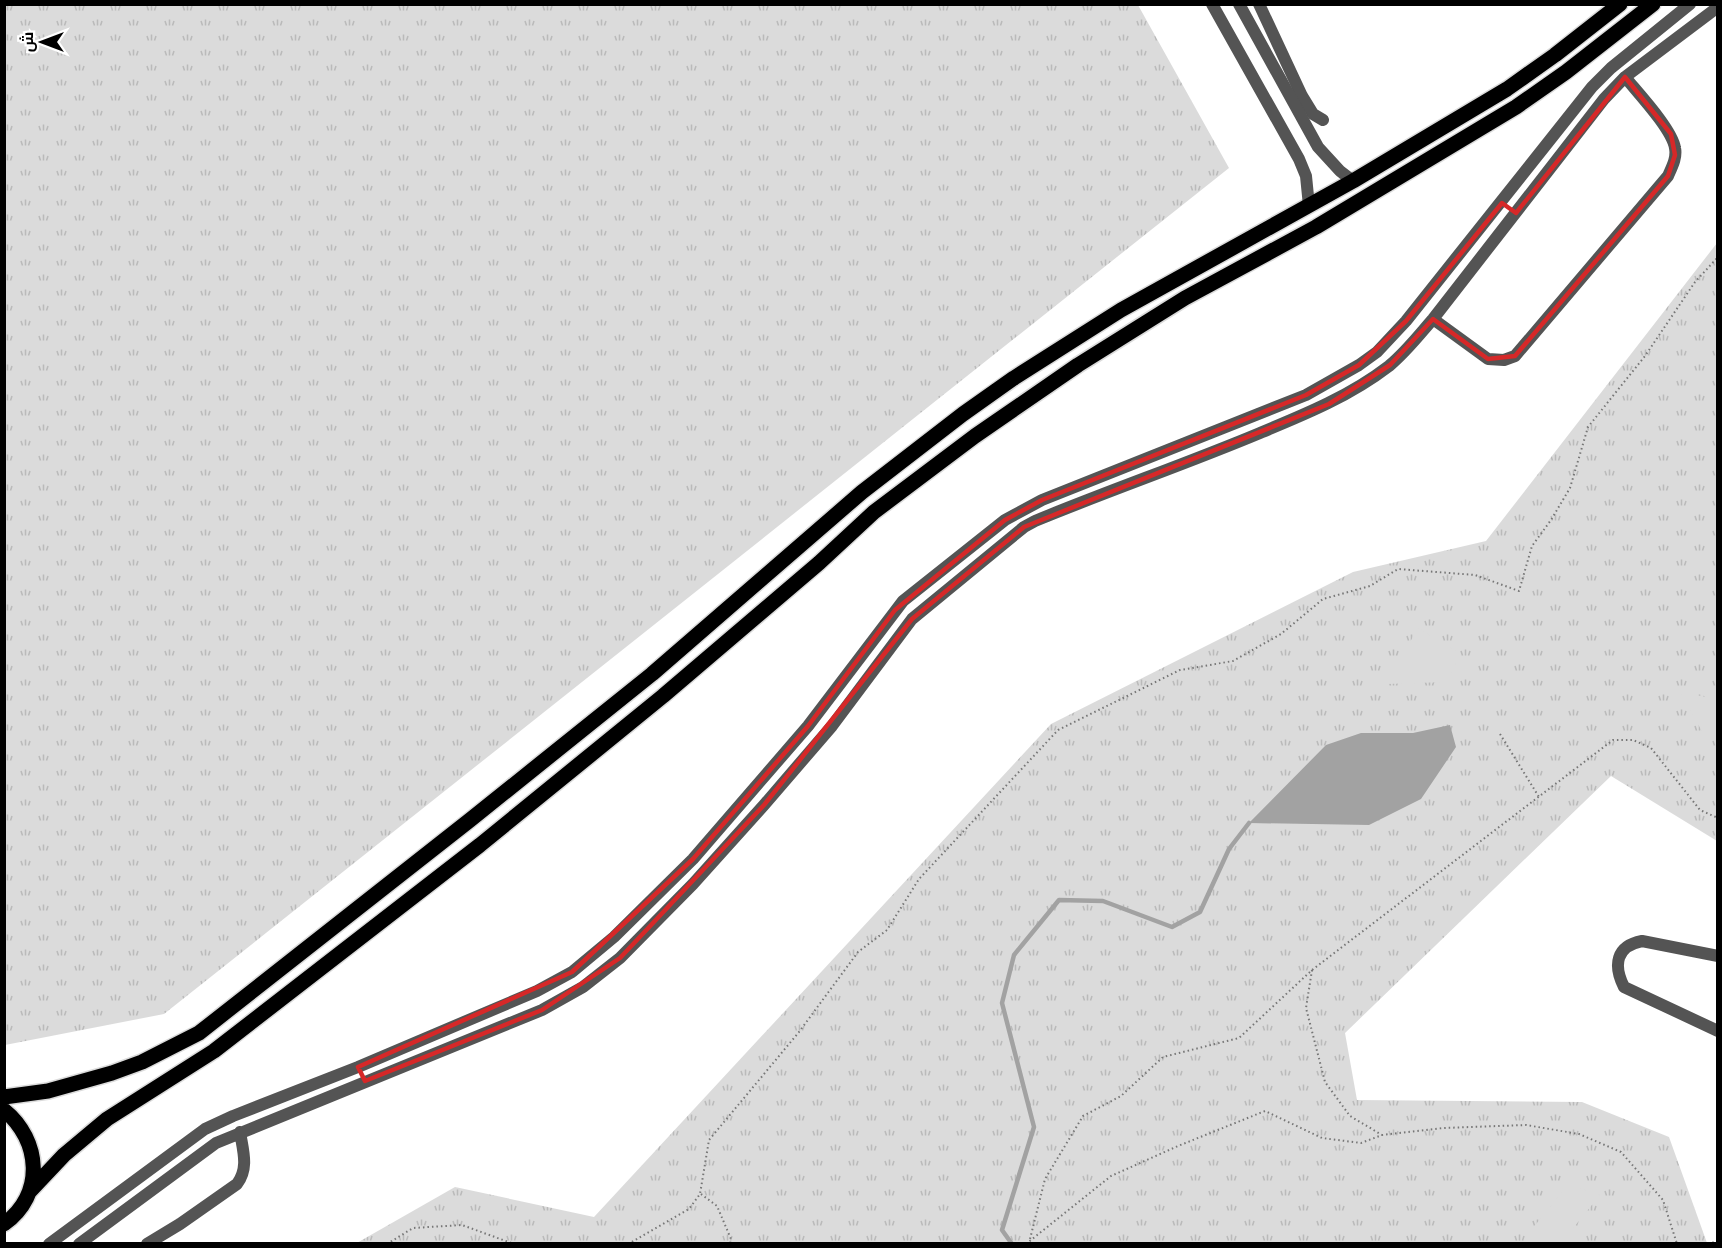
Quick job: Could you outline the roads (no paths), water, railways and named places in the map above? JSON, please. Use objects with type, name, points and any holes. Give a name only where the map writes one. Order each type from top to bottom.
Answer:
[{"type":"main road","points":[[4,1097],[48,1091],[112,1074],[142,1062],[199,1033],[652,674],[862,492],[920,446],[1067,343],[1175,279],[1353,181],[1507,89],[1620,4]]},
{"type":"main road","points":[[4,1224],[17,1213],[30,1191],[64,1155],[107,1119],[214,1051],[480,845],[663,696],[874,512],[975,436],[1078,365],[1185,298],[1316,227],[1515,107],[1566,72],[1653,4]]},
{"type":"main road","points":[[4,1110],[23,1129],[33,1152],[34,1165],[30,1191]]},
{"type":"street","points":[[1212,4],[1299,159],[1305,176],[1309,206]]},
{"type":"street","points":[[1239,4],[1318,147],[1353,181]]},
{"type":"street","points":[[1259,4],[1302,96],[1313,114],[1323,120]]},
{"type":"street","points":[[49,1244],[205,1129],[537,991],[572,972],[592,957],[693,859],[808,726],[903,601],[1005,520],[1022,510],[1306,395],[1377,352],[1406,321],[1502,203],[1574,108],[1611,68],[1690,4]]},
{"type":"street","points":[[80,1243],[216,1143],[542,1010],[583,987],[613,963],[693,884],[764,805],[832,726],[912,619],[1024,527],[1329,404],[1355,390],[1390,365],[1433,319],[1604,99],[1625,77],[1718,7]]},
{"type":"street","points":[[1433,319],[1488,359],[1504,360],[1515,356],[1668,176],[1676,155],[1671,135],[1625,77]]},
{"type":"street","points":[[1502,203],[1516,213]]},
{"type":"street","points":[[850,673],[864,682]]},
{"type":"street","points":[[1718,956],[1642,940],[1630,943],[1622,951],[1617,962],[1618,976],[1624,987],[1718,1031]]},
{"type":"street","points":[[358,1067],[365,1081]]},
{"type":"street","points":[[147,1244],[237,1184],[243,1176],[245,1166],[240,1132]]},
{"type":"waterway","points":[[1012,1244],[1002,1230],[1034,1127],[1002,1003],[1014,955],[1059,900],[1103,901],[1172,927],[1200,912],[1229,849],[1249,823]]}]
